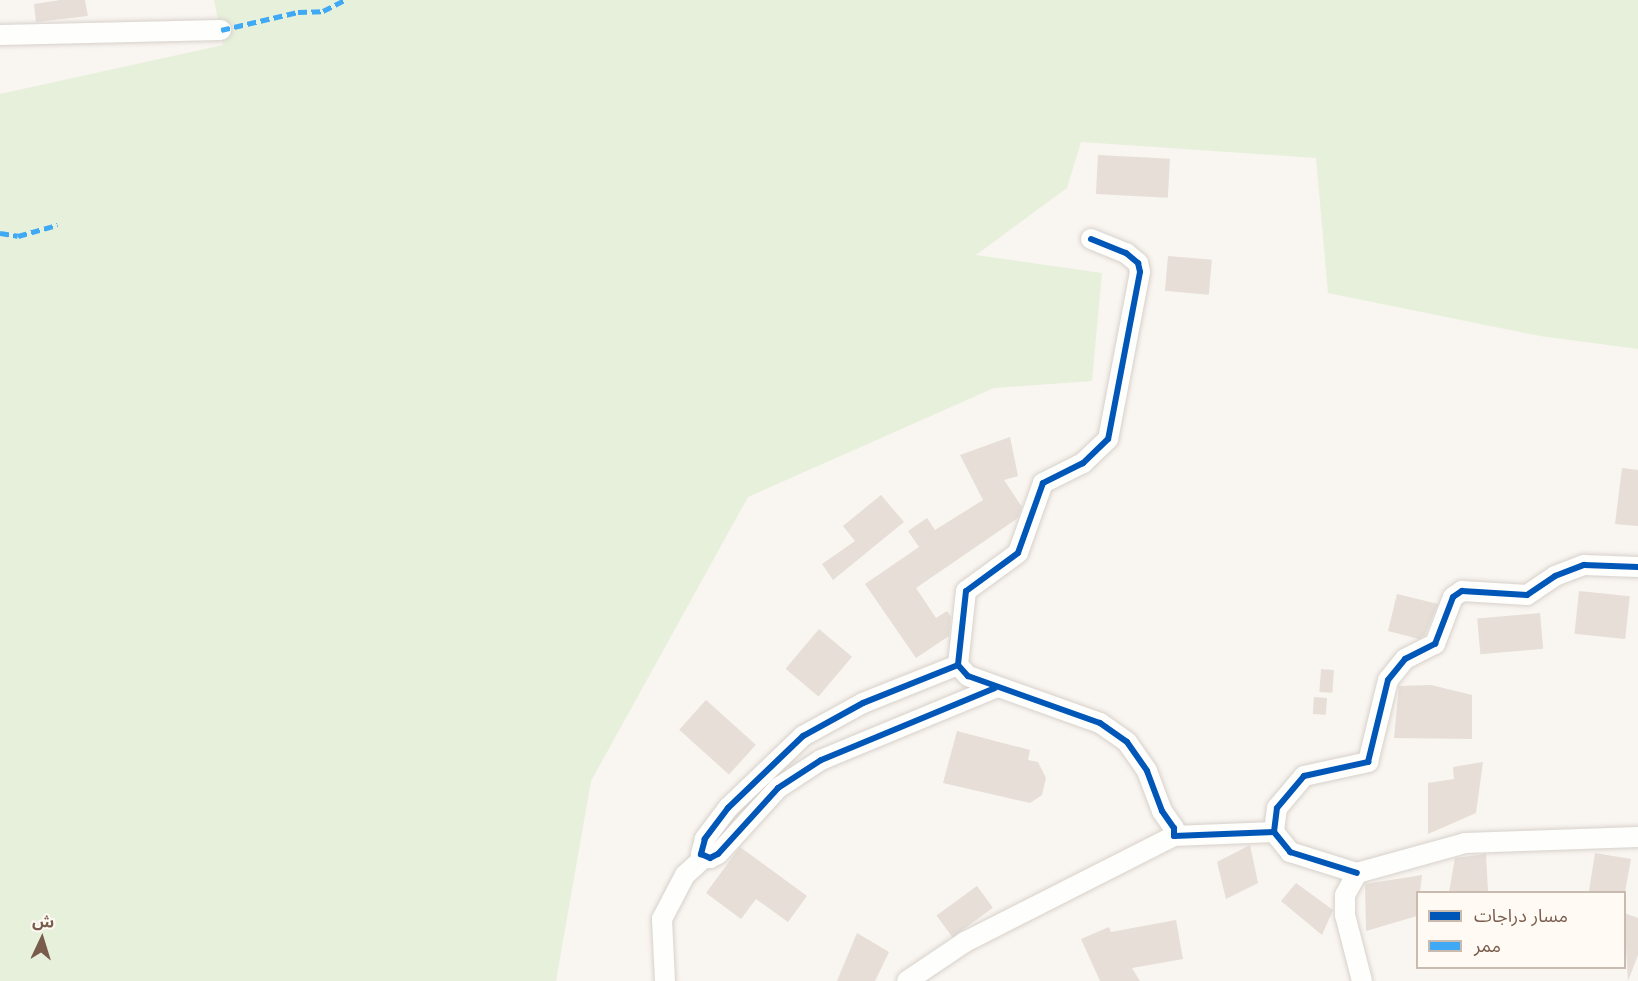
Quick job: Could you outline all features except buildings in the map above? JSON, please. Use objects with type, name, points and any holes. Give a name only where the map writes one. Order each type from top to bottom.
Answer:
[{"type":"street","points":[[0,35],[222,30]]},
{"type":"street","points":[[1091,239],[1126,253],[1138,263],[1140,272],[1108,439],[1083,463],[1043,483],[1018,553],[966,591],[958,664],[968,676],[995,688],[1100,723],[1127,742],[1147,771],[1162,811],[1174,828],[1174,837]]},
{"type":"street","points":[[1638,567],[1584,565],[1555,576],[1527,595],[1462,591],[1453,597],[1435,644],[1406,660],[1388,680],[1368,762],[1304,776],[1277,808],[1274,832],[1290,852],[1357,873],[1465,843],[1638,837]]},
{"type":"street","points":[[705,857],[702,848],[712,828],[779,754],[836,716],[958,664]]},
{"type":"street","points":[[665,981],[662,919],[685,875],[705,857],[718,854],[778,788],[821,759],[995,688]]},
{"type":"street","points":[[907,981],[964,942],[1174,837],[1274,832]]},
{"type":"street","points":[[1357,873],[1345,895],[1344,915],[1362,981]]},
{"type":"green space","points":[[214,0],[1638,0],[1638,349],[1540,336],[1328,293],[1316,158],[1081,142],[1067,188],[976,255],[1102,273],[1092,381],[994,388],[748,497],[591,781],[556,981],[0,981],[0,94],[223,45]]},
{"type":"marked path","points":[[221,30],[298,12],[323,11],[345,0]]},
{"type":"marked path","points":[[0,233],[18,236],[57,225]]},
{"type":"cycle path","points":[[1091,239],[1126,253],[1138,263],[1140,272],[1108,439],[1083,463],[1043,483],[1018,553],[966,591],[958,665],[968,676],[1100,723],[1127,742],[1147,771],[1162,811],[1174,828],[1174,836],[1274,832],[1290,852],[1357,873]]},
{"type":"cycle path","points":[[1274,832],[1277,808],[1304,776],[1368,762],[1388,680],[1405,659],[1435,644],[1453,597],[1462,591],[1527,595],[1555,576],[1584,565],[1638,567]]},
{"type":"cycle path","points":[[958,665],[863,703],[803,736],[728,808],[705,839],[701,854],[710,858],[718,854],[778,788],[821,760],[995,688]]}]
